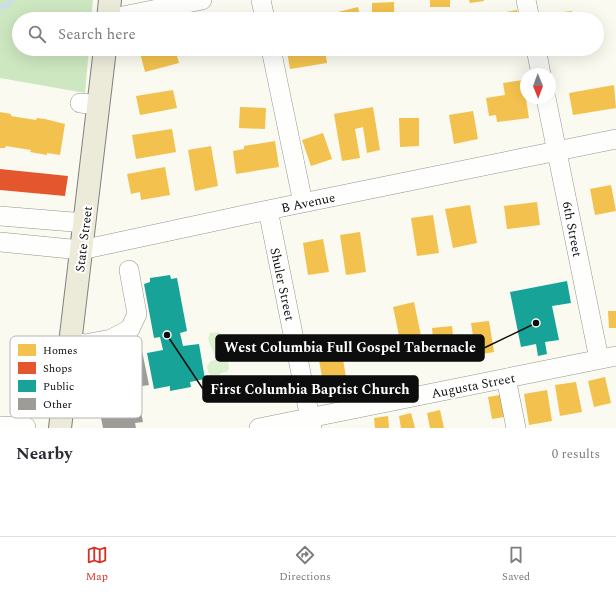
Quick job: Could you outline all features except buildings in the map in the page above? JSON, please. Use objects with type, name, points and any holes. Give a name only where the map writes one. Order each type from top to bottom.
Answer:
[{"type":"main road","points":[[109,12],[110,0]]},
{"type":"main road","name":"State Street","points":[[71,336],[85,223],[89,104],[103,56]]},
{"type":"main road","name":"State Street","points":[[60,428],[61,418]]},
{"type":"street","points":[[143,12],[202,0]]},
{"type":"street","points":[[261,0],[264,12]]},
{"type":"street","points":[[526,0],[529,12]]},
{"type":"street","points":[[273,56],[303,203]]},
{"type":"street","points":[[537,56],[540,68]]},
{"type":"street","name":"6th Street","points":[[547,104],[557,151],[608,358]]},
{"type":"street","name":"B Avenue","points":[[8,243],[81,250],[268,210],[616,140]]},
{"type":"street","name":"Shuler Street","points":[[268,210],[311,423]]},
{"type":"street","points":[[8,243],[9,216],[85,223]]},
{"type":"street","points":[[116,336],[130,329],[137,314],[129,270]]},
{"type":"street","name":"Augusta Street","points":[[259,428],[311,423],[506,378],[608,358]]},
{"type":"street","points":[[506,378],[516,428]]},
{"type":"street","points":[[0,426],[26,427]]},
{"type":"green space","points":[[0,0],[93,0],[92,12],[12,12],[12,56],[88,56],[85,93],[0,78]]},
{"type":"green space","points":[[218,332],[222,336],[223,343],[221,351],[218,352],[219,357],[215,358],[208,338],[210,333]]},
{"type":"green space","points":[[225,359],[228,361],[229,369],[226,372],[221,373],[218,377],[212,377],[208,372],[207,366],[211,361]]},
{"type":"waterway","points":[[0,8],[9,4],[12,0]]},
{"type":"place","name":"West Columbia Full Gospel Tabernacle","points":[[536,323]]},
{"type":"place","name":"First Columbia Baptist Church","points":[[167,335]]}]
